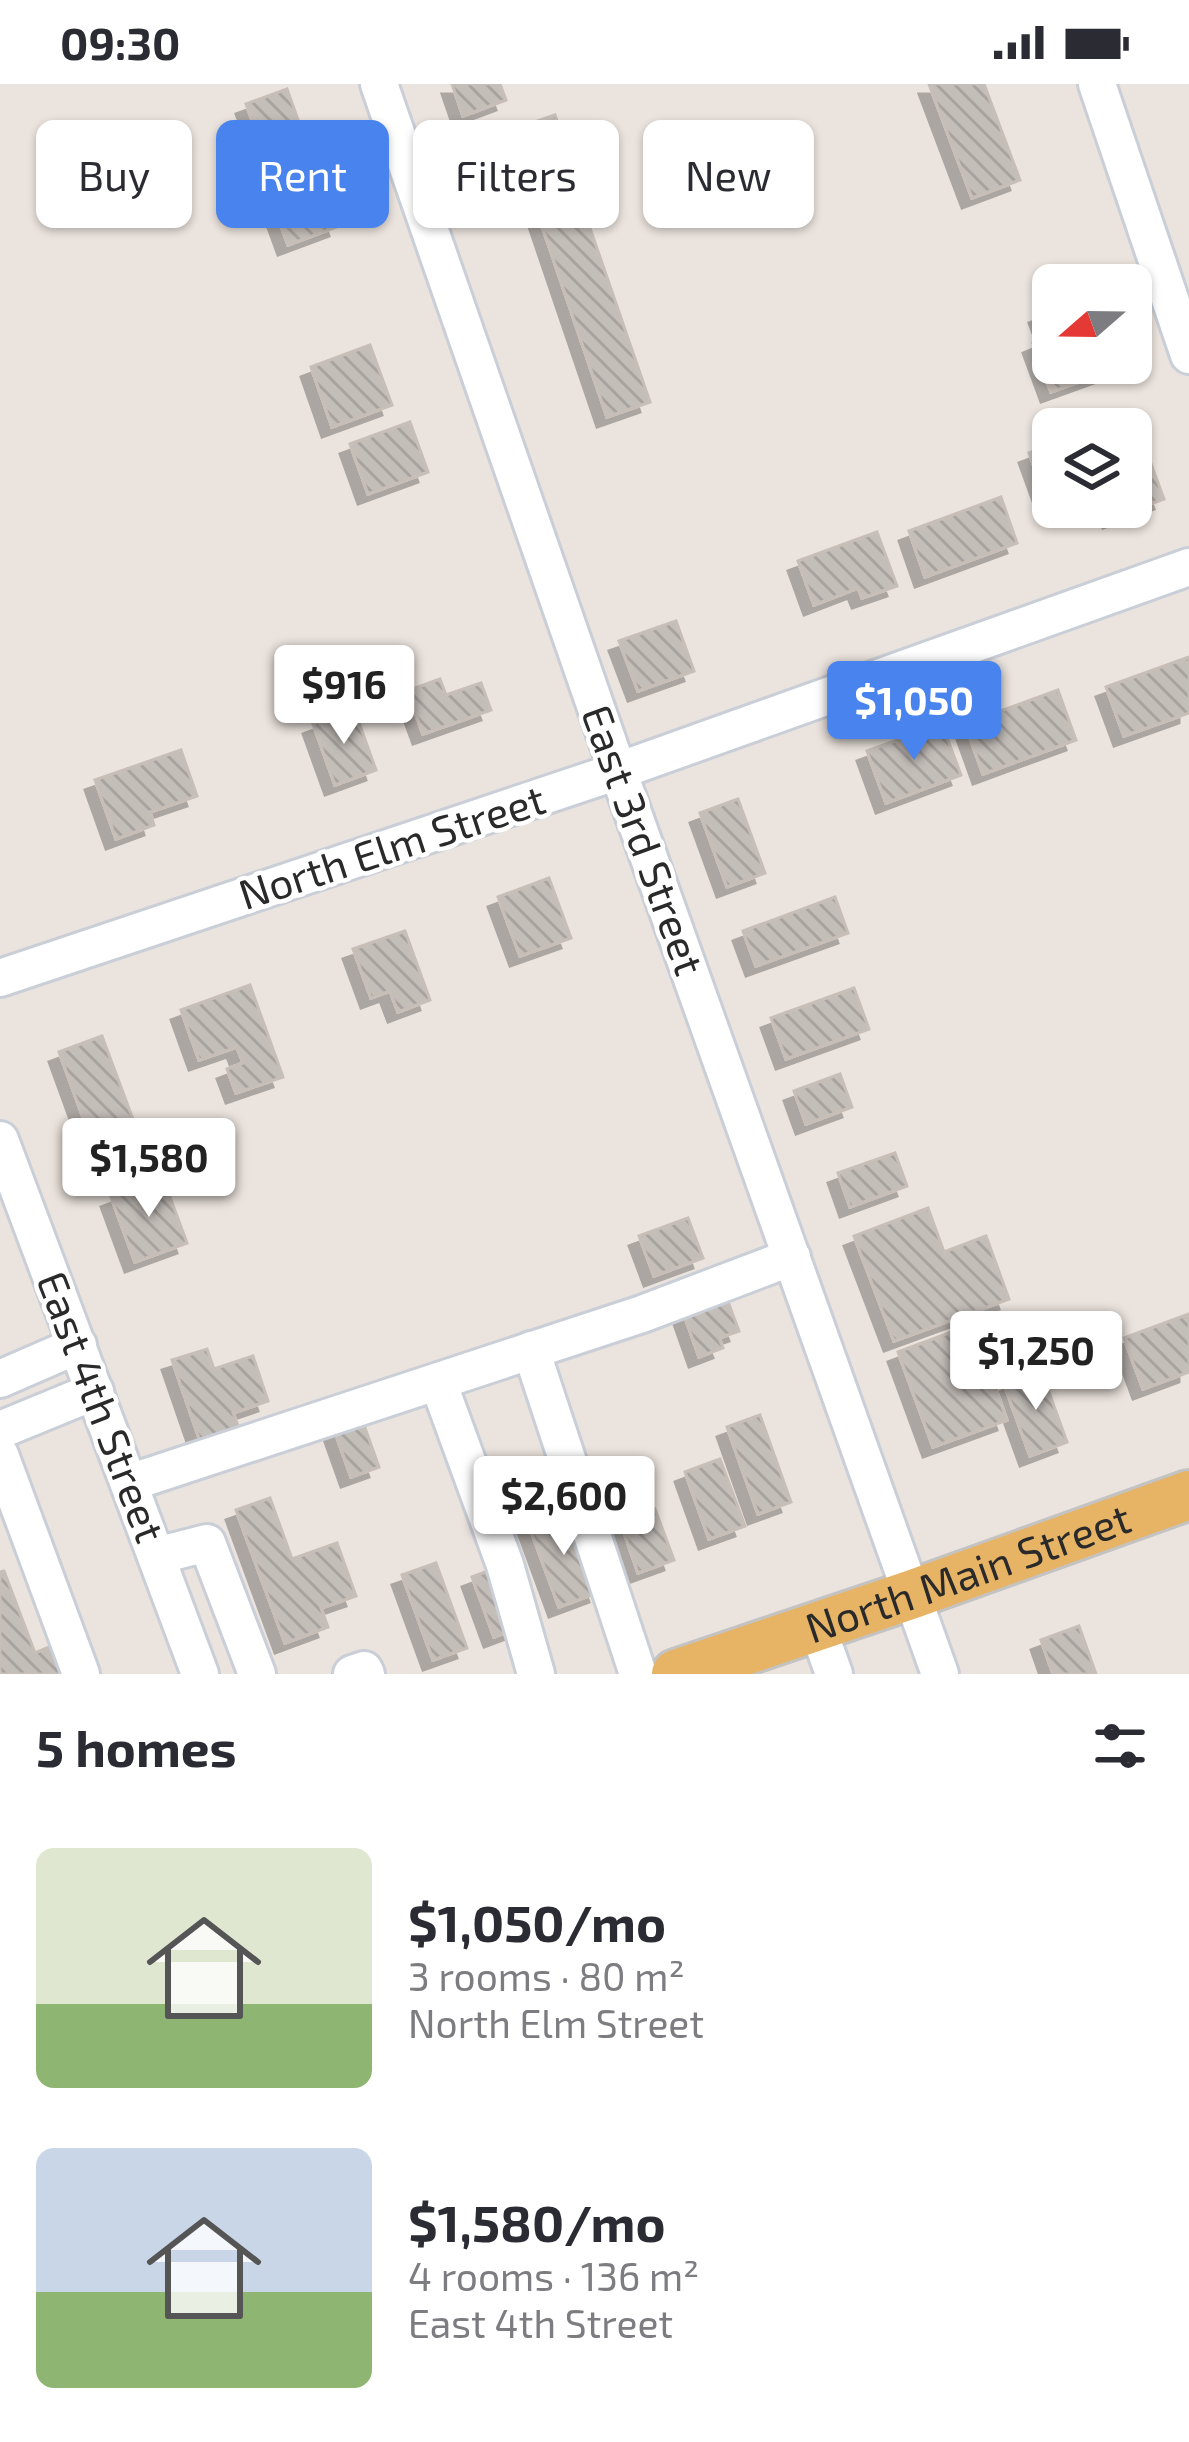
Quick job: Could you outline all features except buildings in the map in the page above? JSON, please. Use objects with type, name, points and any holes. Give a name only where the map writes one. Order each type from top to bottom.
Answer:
[{"type":"main road","name":"North Main Street","points":[[687,1672],[1189,1495]]},
{"type":"street","name":"East 3rd Street","points":[[379,84],[940,1674]]},
{"type":"street","points":[[1097,84],[1189,355]]},
{"type":"street","name":"North Elm Street","points":[[0,977],[618,771],[1189,567]]},
{"type":"street","name":"East 4th Street","points":[[0,1140],[200,1674]]},
{"type":"street","points":[[129,1483],[642,1314],[792,1257]]},
{"type":"street","points":[[0,1379],[78,1345]]},
{"type":"street","points":[[531,1350],[638,1674]]},
{"type":"street","points":[[438,1382],[505,1565],[536,1674]]},
{"type":"street","points":[[0,1430],[95,1391]]},
{"type":"street","points":[[0,1456],[16,1547],[81,1674]]},
{"type":"street","points":[[157,1556],[207,1543],[257,1674]]},
{"type":"street","points":[[817,1626],[834,1674]]},
{"type":"street","points":[[352,1674],[364,1670],[365,1674]]}]
